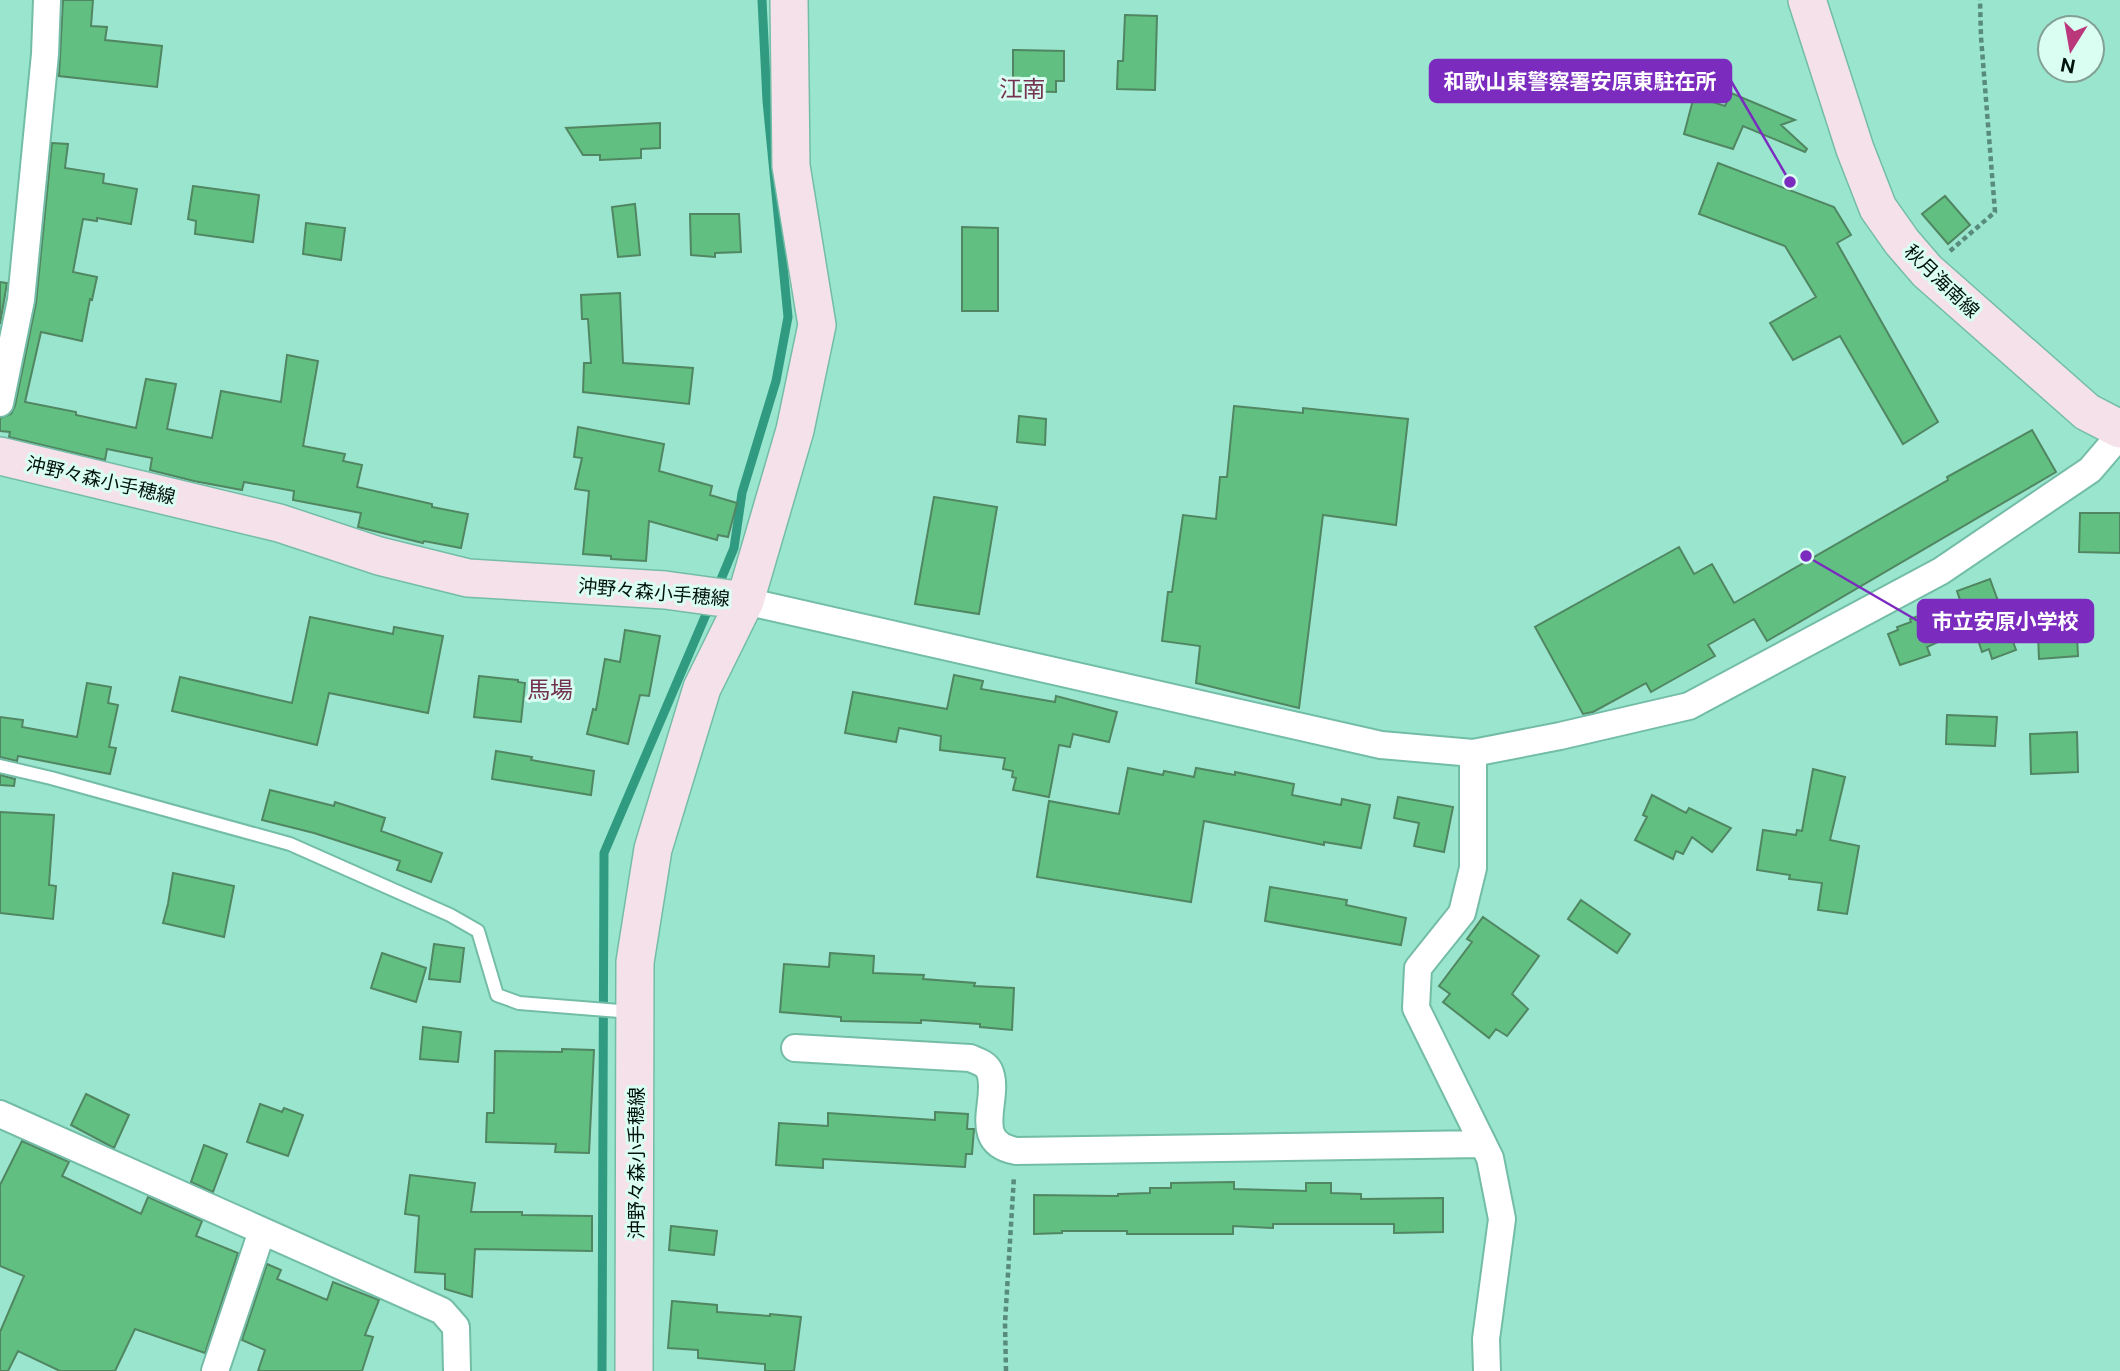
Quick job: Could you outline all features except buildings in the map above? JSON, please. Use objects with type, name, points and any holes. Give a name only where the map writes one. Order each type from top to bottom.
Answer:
[{"type":"main road","points":[[745,601],[795,430],[817,325],[791,166],[789,0]]},
{"type":"main road","name":"秋月海南線","points":[[1807,0],[1855,149],[1878,208],[1902,242],[1927,271],[2087,412],[2120,429]]},
{"type":"main road","name":"沖野々森小手穂線","points":[[0,456],[279,523],[379,556],[468,578],[665,590],[745,601],[702,688],[653,849],[635,962],[634,1371]]},
{"type":"street","points":[[0,403],[21,300],[45,54],[47,0]]},
{"type":"street","points":[[745,601],[1381,745],[1473,753],[1689,706],[1941,571],[2090,470],[2120,435]]},
{"type":"street","points":[[1473,753],[1473,868],[1462,913],[1418,968],[1416,1008],[1490,1158],[1502,1219],[1486,1339],[1486,1371]]},
{"type":"street","points":[[795,1048],[970,1058],[982,1062],[989,1070],[991,1083],[989,1120],[992,1138],[1002,1149],[1016,1151],[1483,1144]]},
{"type":"street","points":[[0,1114],[442,1311],[456,1328],[457,1371]]},
{"type":"street","points":[[215,1371],[262,1231]]},
{"type":"lane","points":[[0,766],[290,844],[450,915],[478,931],[497,995],[519,1003],[635,1013]]},
{"type":"path","points":[[1927,271],[1995,212],[1980,0]]},
{"type":"path","points":[[1006,1371],[1005,1323],[1016,1151]]},
{"type":"waterway","points":[[717,589],[734,548],[742,493],[776,381],[788,317],[767,101],[762,0]]},
{"type":"waterway","points":[[602,1371],[604,853],[710,605]]},
{"type":"place","name":"和歌山東警察署安原東駐在所","points":[[1790,182]]},
{"type":"place","name":"市立安原小学校","points":[[1806,556]]},
{"type":"district","name":"江南","points":[[1022,89]]},
{"type":"district","name":"馬場","points":[[550,690]]}]
